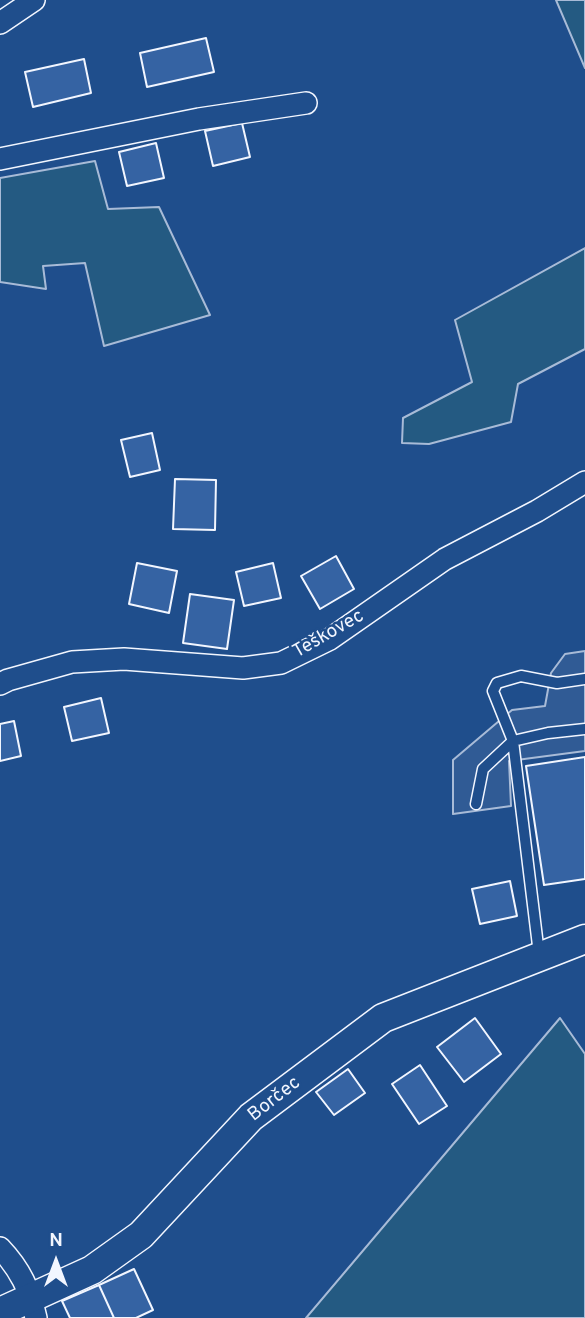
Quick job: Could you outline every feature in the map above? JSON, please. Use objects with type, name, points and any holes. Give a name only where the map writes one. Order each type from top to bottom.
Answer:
[{"type":"street","points":[[2,22],[34,0]]},
{"type":"street","points":[[0,159],[199,119],[306,103]]},
{"type":"street","name":"Teškovec","points":[[0,684],[72,662],[124,659],[243,668],[281,663],[330,639],[445,559],[537,511],[585,482]]},
{"type":"street","name":"Borčec","points":[[0,1312],[34,1308],[141,1235],[251,1117],[383,1018],[585,939]]},
{"type":"street","points":[[0,1248],[17,1267],[34,1308]]},
{"type":"lane","points":[[539,957],[513,741],[492,691],[497,683],[522,676],[557,683],[585,679]]},
{"type":"lane","points":[[477,804],[482,769],[513,741],[548,733],[585,729]]},
{"type":"shaded area","points":[[556,0],[585,0],[585,68]]},
{"type":"shaded area","points":[[95,161],[108,209],[159,207],[210,315],[104,346],[85,263],[43,266],[46,289],[0,282],[0,178]]},
{"type":"shaded area","points":[[585,248],[585,349],[518,384],[511,422],[429,444],[402,443],[403,418],[472,382],[455,320]]},
{"type":"shaded area","points":[[585,651],[585,751],[509,761],[511,806],[453,814],[453,760],[512,710],[545,706],[551,673],[565,654]]},
{"type":"shaded area","points":[[560,1018],[585,1054],[585,1318],[306,1318]]},
{"type":"building","points":[[206,38],[214,72],[147,87],[140,53]]},
{"type":"building","points":[[84,59],[91,93],[33,107],[25,72]]},
{"type":"building","points":[[242,123],[250,157],[213,166],[205,131]]},
{"type":"building","points":[[156,143],[164,178],[127,186],[119,152]]},
{"type":"building","points":[[152,433],[160,470],[130,477],[121,440]]},
{"type":"building","points":[[175,479],[216,480],[215,530],[173,529]]},
{"type":"building","points":[[336,556],[354,589],[320,609],[301,576]]},
{"type":"building","points":[[137,563],[177,571],[169,613],[129,604]]},
{"type":"building","points":[[273,563],[281,598],[244,606],[236,572]]},
{"type":"building","points":[[190,594],[234,600],[227,649],[183,643]]},
{"type":"building","points":[[101,698],[109,733],[72,741],[64,707]]},
{"type":"building","points":[[14,721],[21,756],[0,761],[0,724]]},
{"type":"building","points":[[585,757],[585,879],[544,885],[526,766]]},
{"type":"building","points":[[510,881],[517,916],[480,924],[472,889]]},
{"type":"building","points":[[475,1018],[501,1054],[464,1082],[437,1047]]},
{"type":"building","points":[[420,1065],[447,1106],[419,1124],[392,1084]]},
{"type":"building","points":[[348,1069],[365,1093],[334,1115],[316,1092]]},
{"type":"building","points":[[134,1269],[153,1310],[136,1318],[114,1318],[99,1285]]},
{"type":"building","points":[[99,1285],[114,1318],[70,1318],[62,1301]]}]
